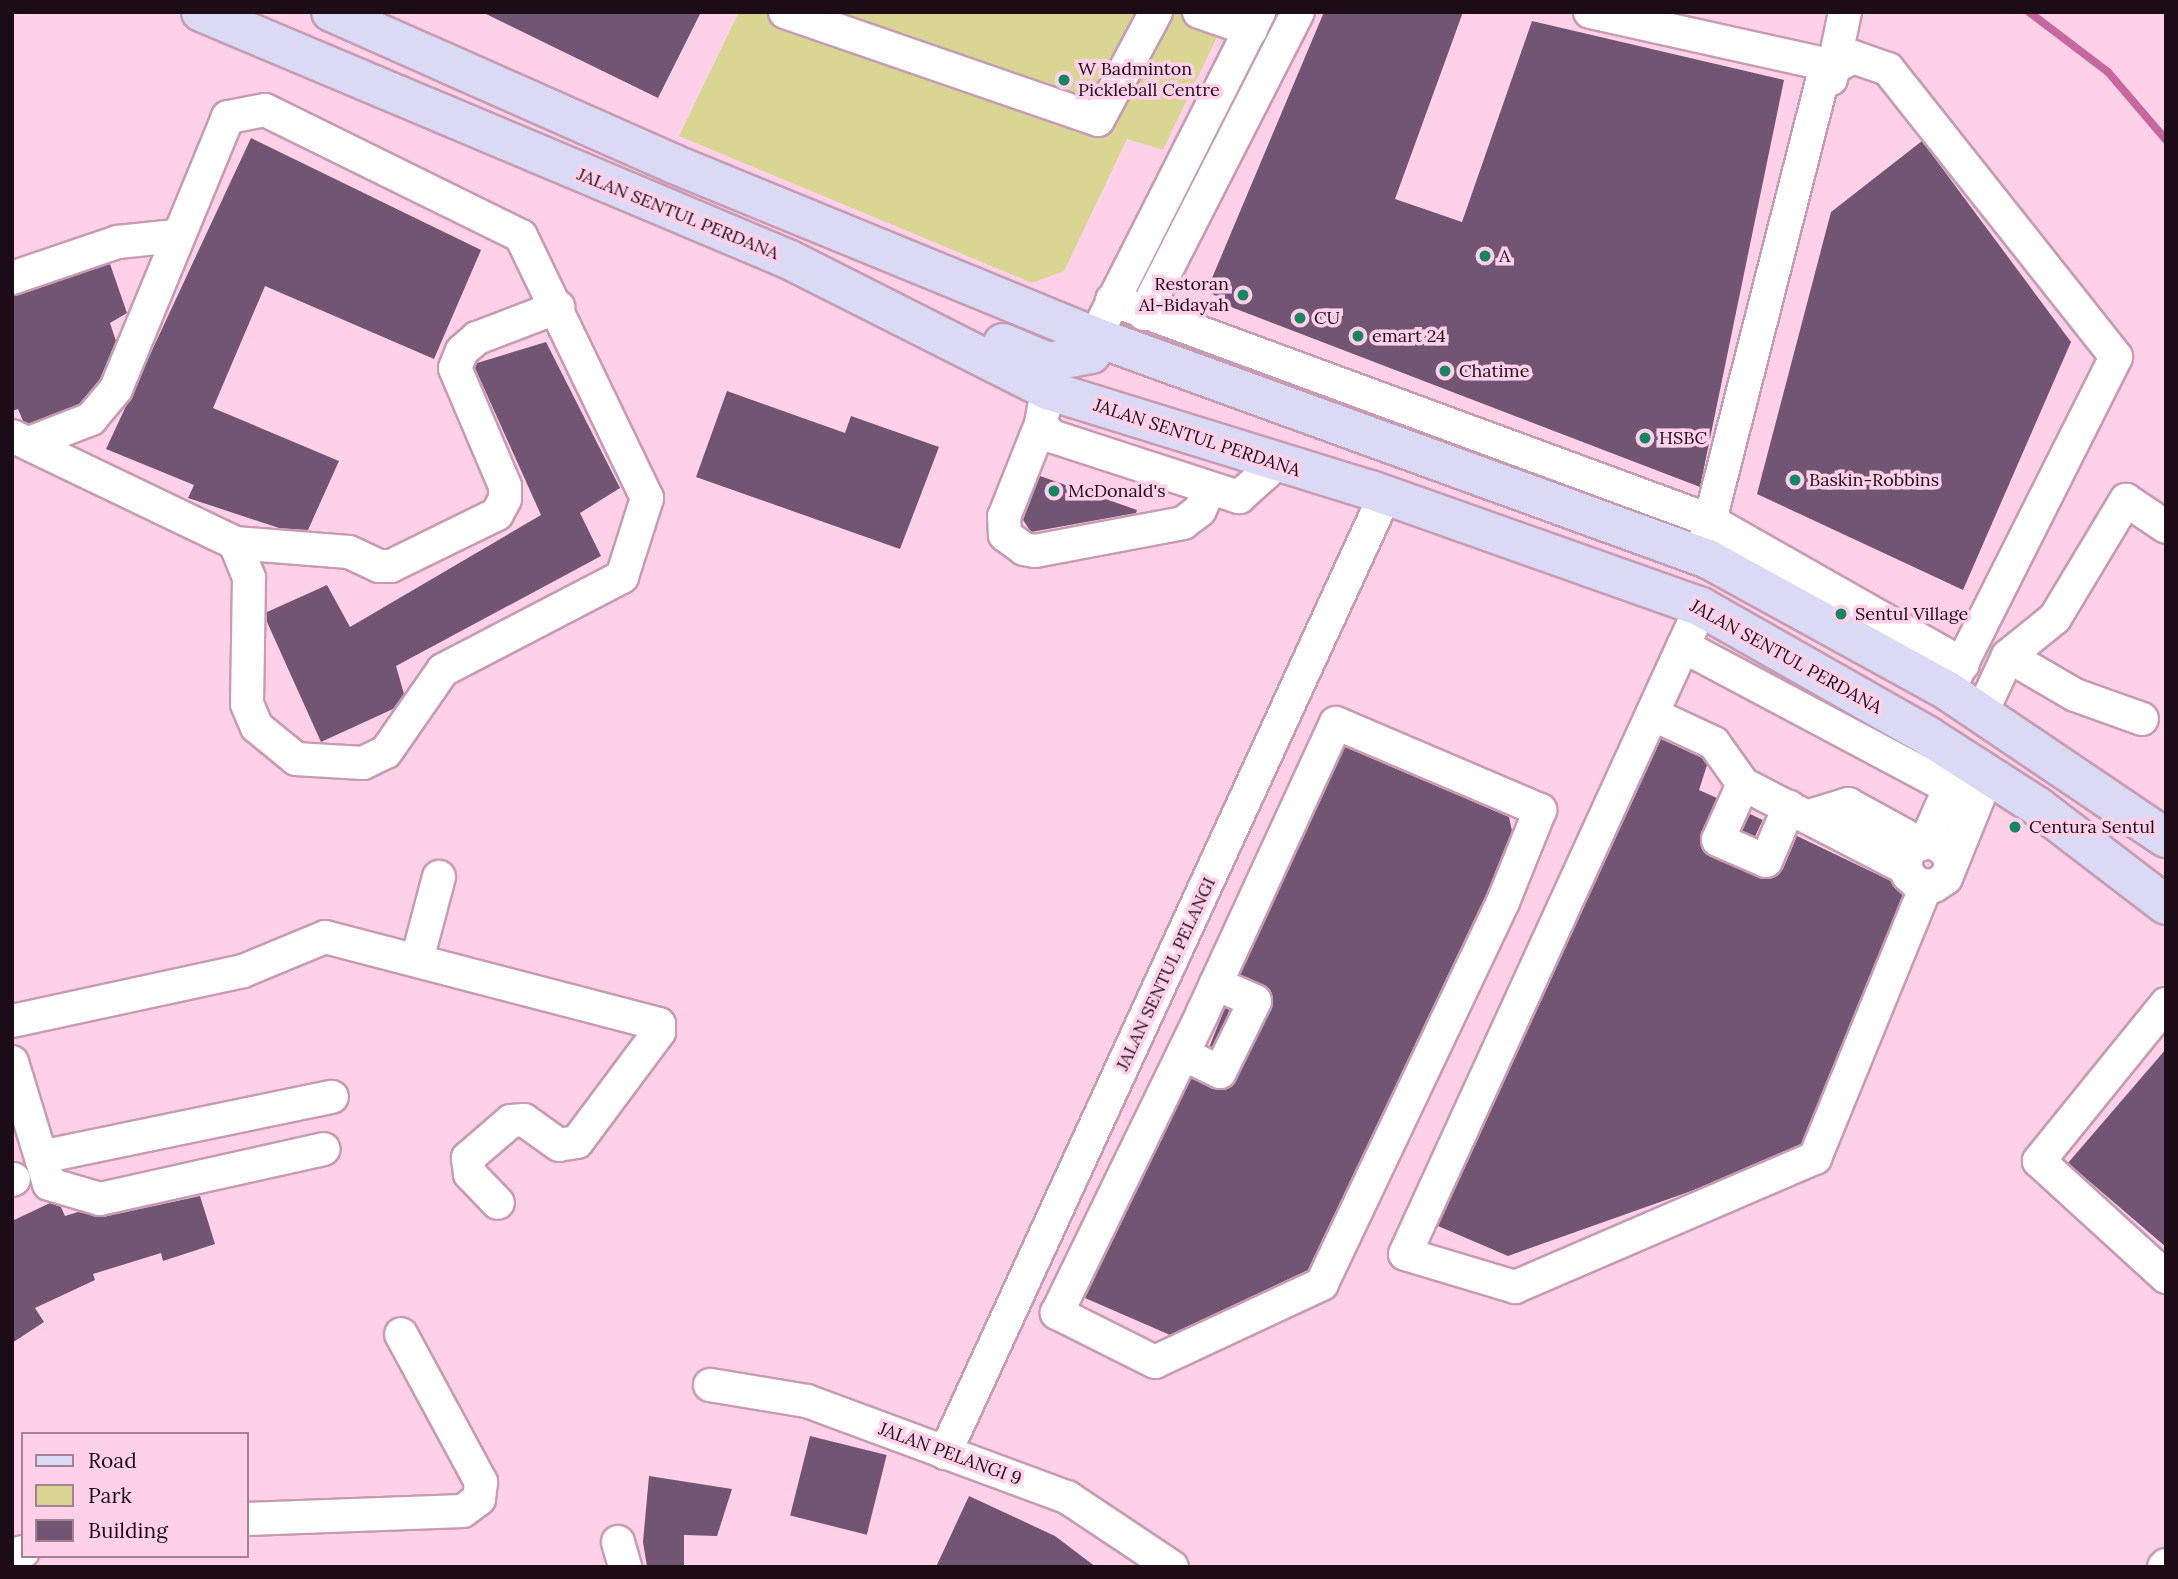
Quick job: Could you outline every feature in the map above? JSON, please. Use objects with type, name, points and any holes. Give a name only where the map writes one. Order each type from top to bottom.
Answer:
[{"type":"main road","name":"JALAN SENTUL PERDANA","points":[[201,12],[790,260],[1044,407],[1239,452],[1385,495],[1701,607],[1972,768],[2166,905]]},
{"type":"main road","points":[[331,12],[674,164],[1094,345],[1710,540],[1948,679],[1982,712],[2166,838]]},
{"type":"main road","points":[[790,260],[1048,362],[1094,345]]},
{"type":"main road","points":[[1094,345],[1116,391],[1205,429],[1239,452]]},
{"type":"main road","points":[[1948,679],[1944,699],[1989,728],[1972,768]]},
{"type":"main road","points":[[1972,768],[2017,748],[2062,765]]},
{"type":"street","points":[[785,12],[1098,120],[1156,12]]},
{"type":"street","points":[[1094,345],[1112,300],[1255,21],[1199,12]]},
{"type":"street","points":[[1144,314],[1298,12]]},
{"type":"street","points":[[1590,12],[1834,66],[1853,58],[1888,69],[2116,357],[1948,679]]},
{"type":"street","points":[[1112,300],[1710,540],[1834,66],[1845,12]]},
{"type":"street","points":[[20,440],[91,419],[116,389],[176,236],[228,117],[265,110],[521,236],[558,307],[647,498],[622,577],[443,670],[386,752],[363,763],[296,759],[257,727],[247,704],[249,578],[235,543]]},
{"type":"street","points":[[12,278],[118,242],[176,236]]},
{"type":"street","points":[[20,440],[235,543],[349,552],[379,566],[391,565],[497,514],[505,499],[505,486],[454,368],[462,351],[477,338],[558,307]]},
{"type":"street","points":[[1044,407],[1004,517],[1005,535],[1024,548],[1035,551],[1183,523],[1200,510],[1209,489]]},
{"type":"street","points":[[1044,407],[1051,436],[1239,497],[1277,463]]},
{"type":"street","name":"JALAN SENTUL PELANGI","points":[[945,1453],[1385,495]]},
{"type":"street","points":[[1982,712],[2008,656],[2055,618],[2112,517],[2126,500],[2166,527]]},
{"type":"street","points":[[1701,607],[1405,1254],[1515,1287],[1815,1158],[1919,860],[1972,768]]},
{"type":"street","points":[[1683,646],[1972,768]]},
{"type":"street","points":[[2008,656],[2075,695],[2142,719]]},
{"type":"street","points":[[1652,714],[1714,743],[1742,784],[1799,812],[1848,804],[1919,860]]},
{"type":"street","points":[[1336,723],[1540,810],[1503,902],[1322,1284],[1155,1362],[1057,1313],[1202,1014],[1336,723]]},
{"type":"street","points":[[1919,860],[1943,847],[1951,864],[1972,768]]},
{"type":"street","points":[[1742,784],[1718,840],[1766,861],[1799,812]]},
{"type":"street","points":[[417,960],[439,877]]},
{"type":"street","points":[[12,1021],[243,971],[325,937],[659,1024],[659,1032],[577,1142],[559,1145],[524,1120],[511,1121],[468,1158],[470,1174],[498,1203]]},
{"type":"street","points":[[1183,1054],[1220,1072],[1255,1001],[1216,984]]},
{"type":"street","points":[[1157,994],[1202,1014]]},
{"type":"street","points":[[2166,1004],[2039,1161],[2166,1277]]},
{"type":"street","points":[[12,1062],[49,1184],[100,1199],[323,1149]]},
{"type":"street","points":[[41,1157],[332,1097]]},
{"type":"street","points":[[248,1519],[463,1511],[479,1499],[481,1482],[401,1334]]},
{"type":"street","name":"JALAN PELANGI 9","points":[[710,1385],[807,1401],[1067,1497],[1172,1567]]},
{"type":"green space","points":[[739,12],[1229,12],[1163,150],[1127,139],[1064,271],[1032,283],[679,136]]},
{"type":"building","points":[[482,12],[701,12],[658,98]]},
{"type":"building","name":"A","points":[[1324,12],[1463,12],[1395,199],[1462,222],[1532,21],[1784,80],[1700,487],[1231,307],[1207,290]]},
{"type":"building","points":[[251,138],[481,250],[434,359],[265,286],[213,408],[339,461],[308,530],[279,528],[188,498],[194,485],[106,449]]},
{"type":"building","points":[[1922,141],[2071,342],[1963,590],[1757,494],[1831,212]]},
{"type":"building","points":[[110,264],[127,313],[110,323],[116,341],[100,379],[80,404],[28,424],[23,421],[18,409],[12,411],[12,296]]},
{"type":"building","points":[[546,342],[620,488],[580,513],[601,556],[396,666],[404,694],[393,709],[321,742],[267,622],[267,612],[327,585],[350,627],[541,515],[475,368],[477,363]]},
{"type":"building","points":[[727,391],[845,433],[851,416],[939,447],[900,549],[696,477]]},
{"type":"building","points":[[1040,476],[1137,510],[1136,513],[1031,532],[1023,520]]},
{"type":"building","points":[[1661,739],[1702,758],[1707,765],[1699,790],[1717,798],[1700,841],[1710,856],[1769,879],[1783,869],[1797,836],[1891,881],[1903,895],[1801,1144],[1694,1190],[1508,1256],[1438,1226]]},
{"type":"building","points":[[1345,747],[1509,817],[1512,831],[1486,895],[1308,1270],[1170,1335],[1085,1298],[1191,1078],[1213,1089],[1231,1087],[1271,1009],[1269,990],[1240,975]]},
{"type":"building","points":[[1750,814],[1763,820],[1755,837],[1742,831]]},
{"type":"building","points":[[1225,1008],[1230,1010],[1214,1048],[1210,1046]]},
{"type":"building","points":[[2166,1049],[2166,1247],[2068,1163]]},
{"type":"building","points":[[200,1196],[215,1244],[163,1261],[161,1253],[93,1274],[95,1280],[35,1308],[44,1322],[12,1343],[12,1221],[50,1203],[61,1207],[65,1216],[78,1212],[103,1217]]},
{"type":"building","points":[[810,1436],[887,1455],[867,1535],[790,1516]]},
{"type":"building","points":[[649,1476],[732,1489],[717,1536],[684,1535],[684,1567],[647,1567],[643,1542]]},
{"type":"building","points":[[969,1496],[1055,1536],[1096,1567],[936,1567]]},
{"type":"waterway","points":[[2029,12],[2108,72],[2166,140]]},
{"type":"place","name":"W Badminton Pickleball Centre","points":[[1064,80]]},
{"type":"place","name":"A","points":[[1485,256]]},
{"type":"place","name":"Restoran Al-Bidayah","points":[[1243,295]]},
{"type":"place","name":"CU","points":[[1300,318]]},
{"type":"place","name":"emart 24","points":[[1358,336]]},
{"type":"place","name":"Chatime","points":[[1445,371]]},
{"type":"place","name":"HSBC","points":[[1645,438]]},
{"type":"place","name":"Baskin-Robbins","points":[[1795,480]]},
{"type":"place","name":"McDonald's","points":[[1054,491]]},
{"type":"place","name":"Sentul Village","points":[[1841,614]]},
{"type":"place","name":"Centura Sentul","points":[[2015,827]]}]
